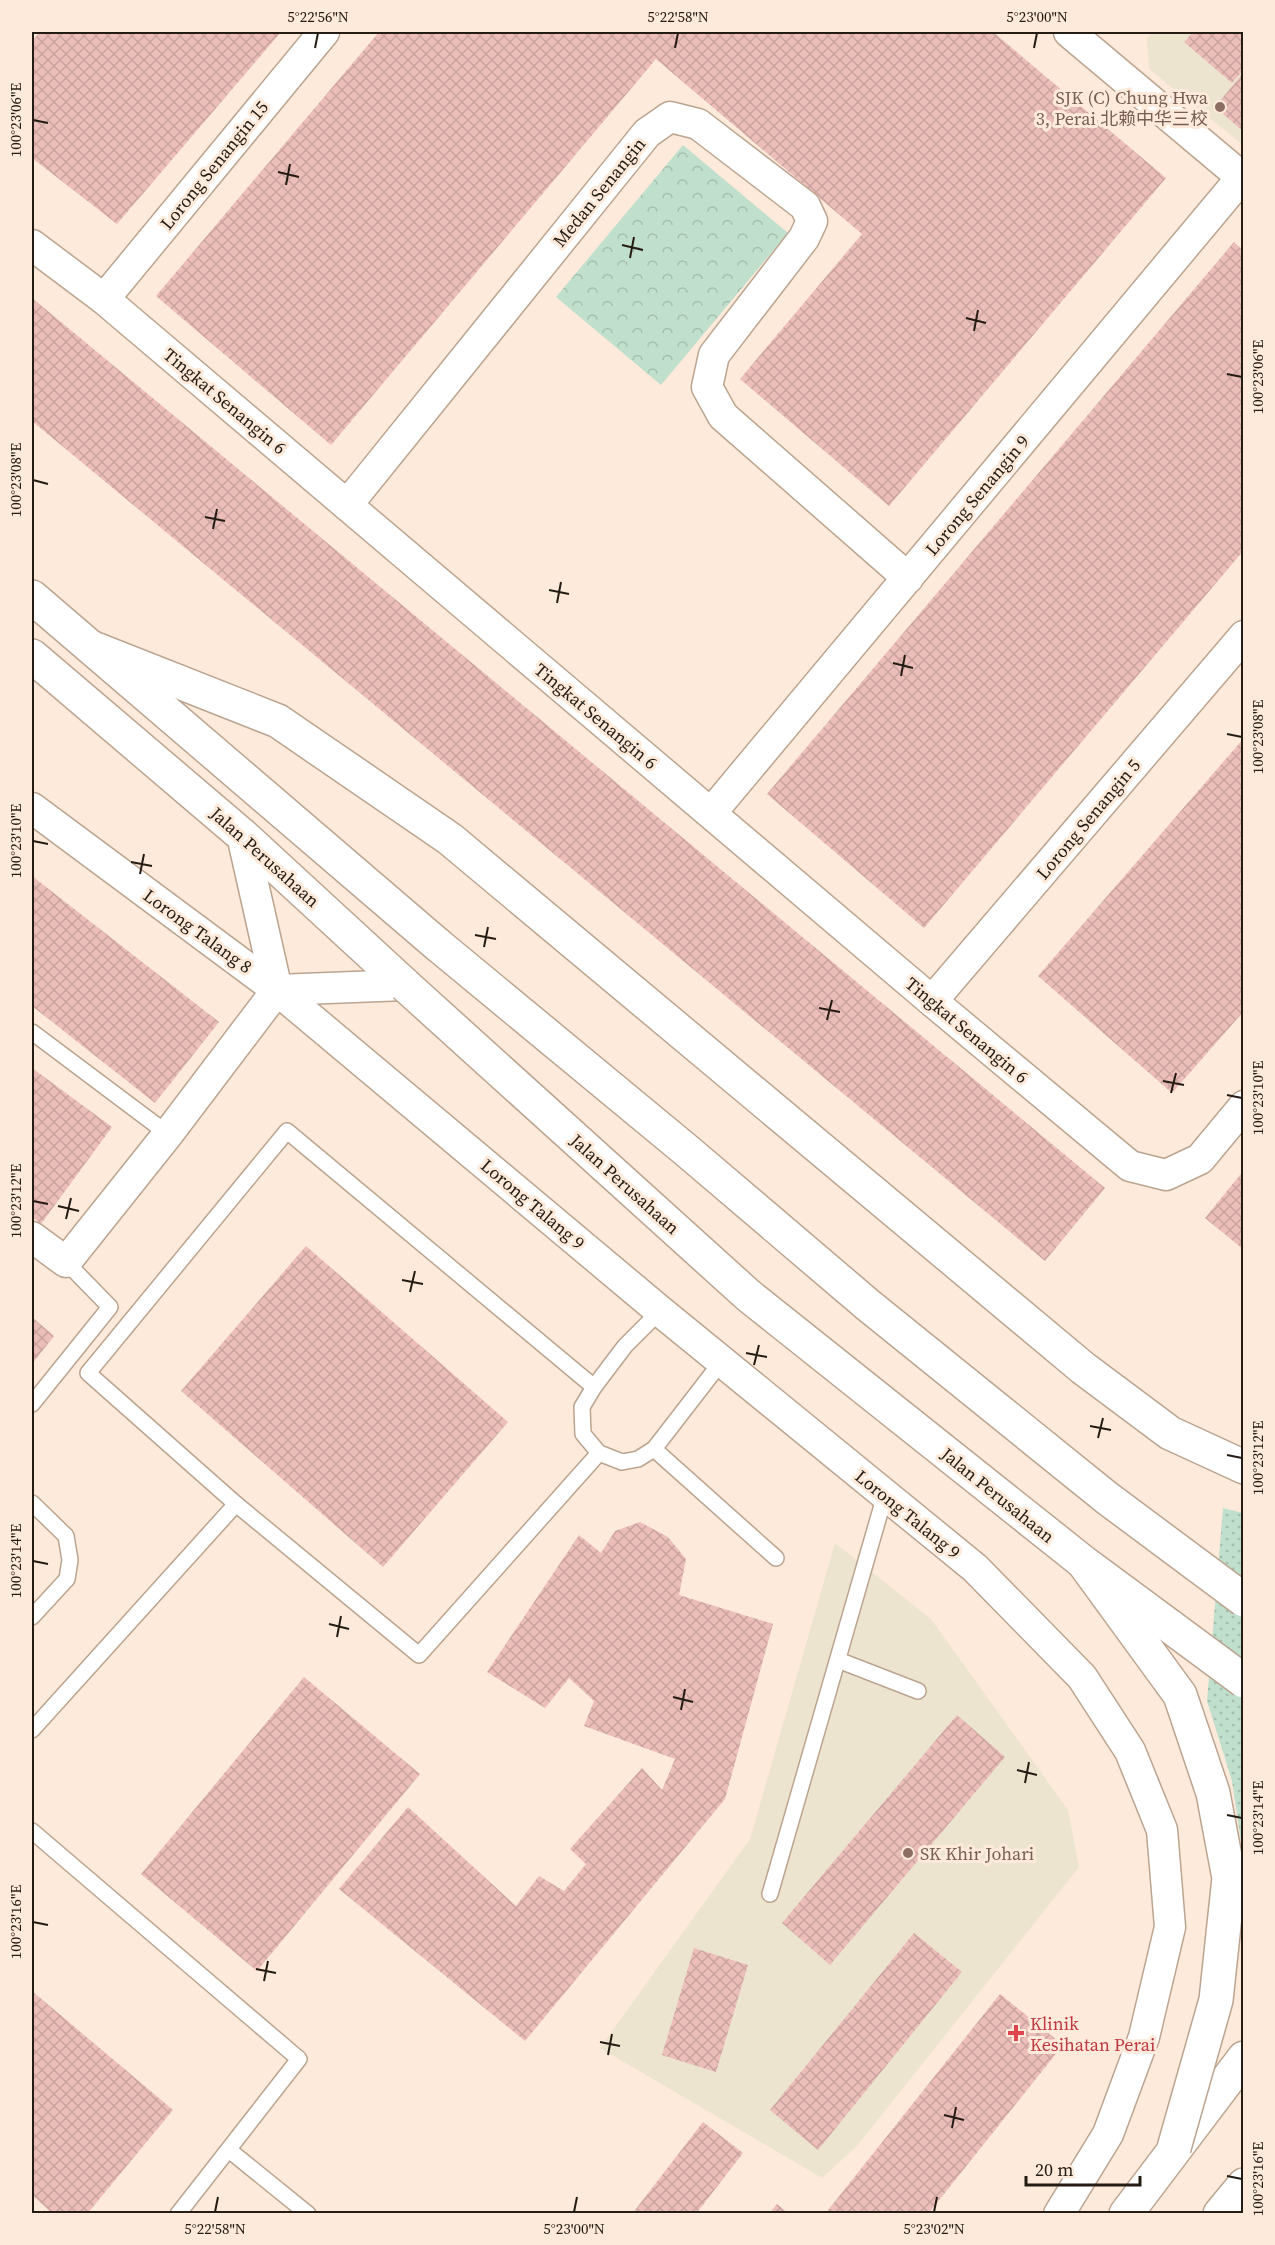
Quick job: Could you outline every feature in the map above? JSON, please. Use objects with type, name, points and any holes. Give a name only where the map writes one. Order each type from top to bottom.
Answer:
[{"type":"main road","points":[[39,603],[438,945],[696,1158],[868,1305],[1107,1498],[1244,1600]]},
{"type":"main road","points":[[93,648],[278,721],[450,839],[1083,1368],[1170,1433],[1244,1467]]},
{"type":"main road","name":"Jalan Perusahaan","points":[[32,656],[242,835],[749,1296],[1083,1562],[1244,1681]]},
{"type":"main road","points":[[1083,1562],[1180,1695],[1213,1793],[1229,1878],[1216,2000],[1174,2148]]},
{"type":"main road","points":[[1126,2214],[1244,2058]]},
{"type":"main road","points":[[1220,2214],[1244,2185]]},
{"type":"street","name":"Lorong Senangin 15","points":[[105,299],[324,32]]},
{"type":"street","points":[[1088,38],[1243,178]]},
{"type":"street","name":"Medan Senangin","points":[[347,505],[646,132],[670,117],[698,124],[805,206],[812,221],[804,238],[714,354],[707,387],[723,416],[908,578]]},
{"type":"street","name":"Lorong Senangin 9","points":[[711,813],[1243,178]]},
{"type":"street","name":"Tingkat Senangin 6","points":[[32,245],[105,299],[932,1001],[1130,1166],[1166,1176],[1200,1159],[1244,1106]]},
{"type":"street","name":"Lorong Senangin 5","points":[[932,1001],[1244,636]]},
{"type":"street","name":"Lorong Talang 8","points":[[32,808],[277,990]]},
{"type":"street","points":[[32,1237],[66,1262],[168,1134],[277,990],[242,835]]},
{"type":"street","points":[[277,990],[405,984]]},
{"type":"street","name":"Lorong Talang 9","points":[[277,990],[660,1311],[975,1568],[1082,1677],[1130,1751],[1162,1830],[1170,1927],[1144,2037],[1108,2133],[1059,2214]]},
{"type":"lane","points":[[32,1032],[168,1134]]},
{"type":"lane","points":[[594,1387],[287,1131],[88,1373],[236,1504],[418,1656],[599,1453]]},
{"type":"lane","points":[[32,1404],[110,1307],[66,1262]]},
{"type":"lane","points":[[660,1311],[625,1346],[582,1407],[583,1434],[599,1453],[622,1462],[638,1459],[654,1449],[722,1361]]},
{"type":"lane","points":[[654,1449],[776,1558]]},
{"type":"lane","points":[[770,1894],[885,1495]]},
{"type":"lane","points":[[32,1503],[66,1536],[70,1560],[67,1579],[32,1617]]},
{"type":"lane","points":[[32,1730],[236,1504]]},
{"type":"lane","points":[[838,1660],[918,1691]]},
{"type":"lane","points":[[32,1832],[299,2059],[178,2214]]},
{"type":"lane","points":[[229,2150],[308,2214]]},
{"type":"shaded area","name":"SJK (C) Chung Hwa 3, Perai 北赖中华三校","points":[[1152,32],[1243,32],[1243,145],[1149,69],[1147,38]]},
{"type":"shaded area","name":"SK Khir Johari","points":[[835,1543],[931,1619],[1068,1810],[1079,1867],[857,2146],[822,2178],[600,2048],[750,1839]]},
{"type":"green space","points":[[683,145],[788,233],[661,385],[556,297]]},
{"type":"green space","points":[[1223,1508],[1243,1513],[1243,1855],[1232,1781],[1207,1701]]},
{"type":"building","points":[[40,32],[281,32],[117,224],[32,158],[32,41]]},
{"type":"building","points":[[379,32],[993,32],[1166,178],[889,506],[740,379],[862,234],[656,59],[331,445],[156,296]]},
{"type":"building","points":[[1193,32],[1244,32],[1244,69],[1232,83],[1184,42]]},
{"type":"building","points":[[1244,72],[1244,132],[1215,107]]},
{"type":"building","points":[[1234,242],[1244,251],[1244,550],[924,928],[767,794]]},
{"type":"building","points":[[32,298],[1105,1188],[1045,1261],[32,421]]},
{"type":"building","points":[[1244,738],[1244,1011],[1172,1093],[1038,976]]},
{"type":"building","points":[[32,876],[219,1022],[155,1103],[32,1006]]},
{"type":"building","points":[[32,1068],[112,1127],[41,1224],[32,1217]]},
{"type":"building","points":[[1244,1170],[1244,1250],[1205,1218]]},
{"type":"building","points":[[306,1246],[508,1422],[383,1567],[181,1391]]},
{"type":"building","points":[[32,1317],[54,1336],[32,1364]]},
{"type":"building","points":[[640,1522],[668,1537],[686,1559],[679,1595],[773,1624],[725,1799],[525,2041],[339,1889],[408,1807],[516,1906],[539,1876],[564,1891],[586,1864],[570,1849],[642,1768],[662,1790],[675,1759],[584,1726],[594,1701],[569,1678],[545,1708],[487,1672],[579,1535],[601,1553],[615,1531]]},
{"type":"building","points":[[304,1677],[420,1774],[257,1971],[141,1874]]},
{"type":"building","points":[[957,1715],[1005,1757],[830,1965],[782,1923]]},
{"type":"building","points":[[914,1933],[962,1972],[818,2150],[770,2110]]},
{"type":"building","points":[[694,1948],[748,1965],[716,2072],[662,2055]]},
{"type":"building","points":[[32,1991],[173,2110],[87,2214],[53,2214],[32,2195]]},
{"type":"building","points":[[1000,1994],[1063,2045],[928,2214],[825,2214]]},
{"type":"building","points":[[703,2122],[743,2153],[696,2214],[632,2214]]},
{"type":"building","points":[[777,2204],[789,2214],[769,2214]]},
{"type":"place","name":"SJK (C) Chung Hwa 3, Perai 北赖中华三校","points":[[1220,107]]},
{"type":"place","name":"SK Khir Johari","points":[[908,1853]]},
{"type":"place","name":"Klinik Kesihatan Perai","points":[[1016,2033]]}]
